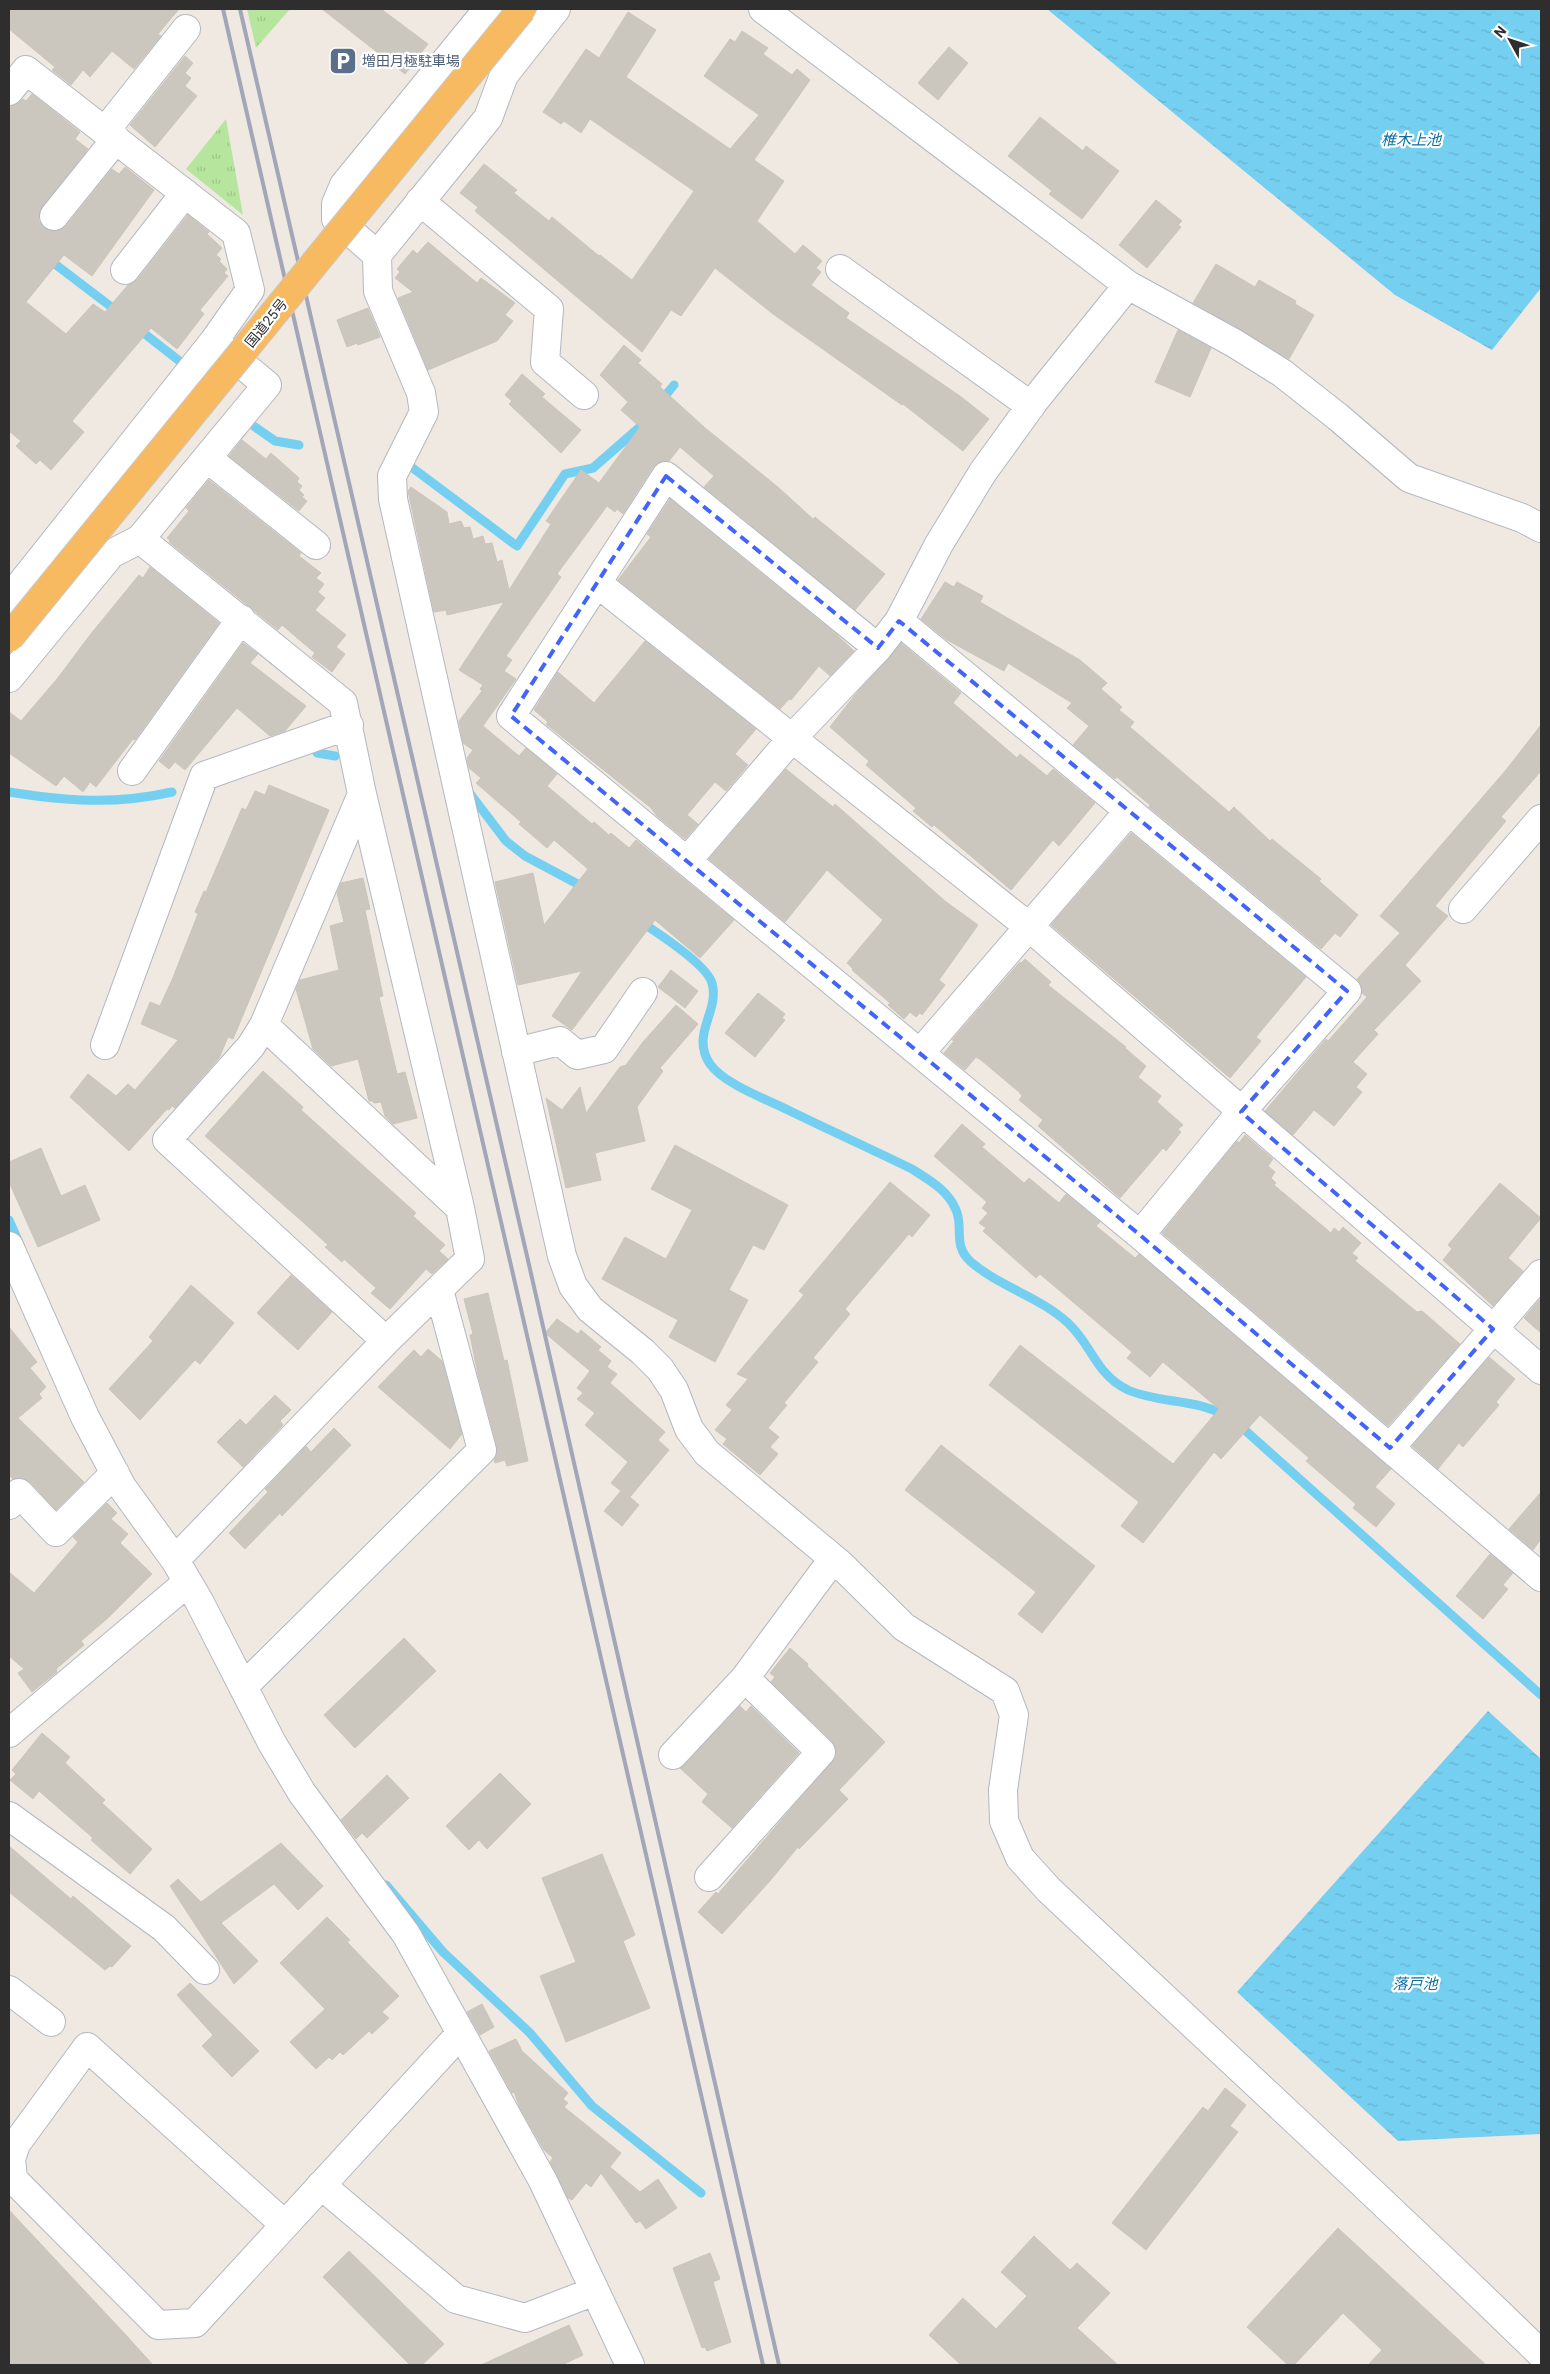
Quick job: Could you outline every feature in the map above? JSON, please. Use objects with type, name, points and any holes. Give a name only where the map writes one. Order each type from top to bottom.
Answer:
[{"type":"highway","name":"国道25号","points":[[9,638],[522,9]]},
{"type":"street","points":[[556,9],[504,75],[488,118],[377,255],[378,291],[421,393],[424,412],[392,476],[393,499],[562,1256],[572,1286],[590,1309],[643,1352],[660,1369],[674,1390],[689,1429],[707,1453],[833,1559],[904,1627],[1004,1690],[1014,1715],[1003,1790],[1004,1821],[1020,1858],[1048,1890],[1353,2173],[1541,2354]]},
{"type":"street","points":[[763,9],[1128,285],[1234,342],[1282,373],[1338,417],[1409,478],[1522,518],[1541,528]]},
{"type":"street","points":[[377,255],[336,219],[336,204],[344,185],[483,15],[520,54]]},
{"type":"street","points":[[54,216],[186,29]]},
{"type":"street","points":[[9,91],[26,70],[236,233],[250,290],[214,341],[11,597],[51,626]]},
{"type":"street","points":[[125,270],[185,193]]},
{"type":"street","points":[[420,201],[548,309],[544,362],[584,395]]},
{"type":"street","points":[[840,269],[1031,406]]},
{"type":"street","points":[[687,861],[793,737],[878,648],[899,621],[939,544],[978,480],[1031,406],[1128,285]]},
{"type":"street","points":[[9,678],[111,554],[140,540],[268,384],[214,341]]},
{"type":"street","points":[[207,458],[316,545]]},
{"type":"street","points":[[878,648],[666,476],[511,716],[1140,1235],[1541,1577]]},
{"type":"street","points":[[9,1734],[182,1563],[386,1342],[470,1259],[460,1208],[362,794],[343,703],[241,619],[140,540]]},
{"type":"street","points":[[597,583],[793,737],[1028,926],[1541,1370]]},
{"type":"street","points":[[132,770],[241,619]]},
{"type":"street","points":[[899,621],[1347,991],[1242,1112],[1140,1235]]},
{"type":"street","points":[[105,1045],[204,776],[349,725]]},
{"type":"street","points":[[362,794],[264,1026],[251,1046],[167,1140],[386,1342]]},
{"type":"street","points":[[920,1053],[1128,811]]},
{"type":"street","points":[[1463,909],[1541,819]]},
{"type":"street","points":[[516,1052],[560,1041],[577,1055],[604,1049],[644,992]]},
{"type":"street","points":[[264,1026],[460,1208]]},
{"type":"street","points":[[9,1246],[85,1417],[122,1487],[182,1563],[249,1681],[272,1743],[302,1793],[406,1934],[543,2181],[630,2365]]},
{"type":"street","points":[[1390,1448],[1541,1274]]},
{"type":"street","points":[[249,1681],[482,1450],[439,1290]]},
{"type":"street","points":[[9,1505],[19,1492],[56,1532],[115,1473]]},
{"type":"street","points":[[673,1755],[745,1678],[833,1559]]},
{"type":"street","points":[[709,1877],[821,1752],[745,1678]]},
{"type":"street","points":[[9,1816],[164,1928],[205,1970]]},
{"type":"street","points":[[9,1990],[51,2022]]},
{"type":"street","points":[[285,2225],[87,2047],[16,2144],[10,2159],[13,2179],[158,2325],[195,2323],[285,2225],[321,2185],[461,2033]]},
{"type":"street","points":[[321,2185],[456,2299],[525,2318],[595,2291]]},
{"type":"highlighted area","points":[[666,476],[878,648],[899,621],[1347,991],[1241,1112],[1493,1329],[1390,1448],[1140,1235],[511,716]]},
{"type":"green space","points":[[247,9],[290,9],[256,48]]},
{"type":"green space","points":[[226,119],[243,215],[186,169]]},
{"type":"water","name":"椎木上池","points":[[1047,9],[1541,9],[1541,288],[1492,350],[1395,295]]},
{"type":"water","name":"落戸池","points":[[1488,1711],[1541,1759],[1541,2134],[1398,2141],[1237,1992]]},
{"type":"building","points":[[9,9],[179,9],[158,34],[161,36],[134,69],[112,51],[90,77],[83,70],[71,85],[52,70],[55,67],[9,29]]},
{"type":"building","points":[[322,9],[381,9],[428,44],[405,74]]},
{"type":"building","points":[[628,12],[656,30],[626,77],[730,149],[759,115],[704,76],[730,39],[735,42],[742,31],[768,48],[763,54],[792,75],[797,69],[810,80],[754,160],[784,181],[757,221],[795,254],[803,245],[822,261],[816,268],[821,272],[811,285],[849,313],[846,318],[960,396],[989,419],[963,451],[903,404],[773,314],[715,268],[681,316],[671,310],[642,352],[475,211],[478,207],[460,193],[484,164],[517,190],[514,193],[549,221],[552,217],[599,256],[632,280],[694,191],[590,119],[581,133],[564,121],[561,124],[543,112],[586,49],[599,58]]},
{"type":"building","points":[[949,47],[968,63],[938,100],[918,83]]},
{"type":"building","points":[[185,56],[193,63],[185,73],[191,78],[185,86],[197,96],[155,147],[130,125]]},
{"type":"building","points":[[32,94],[80,132],[75,139],[88,149],[42,207],[39,221],[45,228],[59,231],[66,226],[112,169],[119,174],[125,167],[154,190],[92,276],[64,255],[26,302],[66,334],[93,304],[105,312],[128,285],[137,280],[188,215],[209,232],[207,234],[222,248],[216,255],[227,269],[224,273],[228,276],[200,310],[204,314],[177,349],[151,328],[72,421],[84,432],[51,470],[40,460],[36,464],[16,446],[21,441],[9,431],[9,108],[23,99],[26,101]]},
{"type":"building","points":[[1040,117],[1083,151],[1086,146],[1119,171],[1082,219],[1049,194],[1052,191],[1008,156]]},
{"type":"building","points":[[1156,200],[1182,221],[1178,225],[1181,227],[1147,268],[1119,245]]},
{"type":"building","points":[[428,242],[477,283],[481,278],[515,303],[505,315],[513,321],[497,341],[428,370],[398,298],[413,292],[395,278],[400,272],[397,269],[413,250],[417,254]]},
{"type":"building","points":[[1216,264],[1255,287],[1259,280],[1296,301],[1295,304],[1314,315],[1289,359],[1193,303]]},
{"type":"building","points":[[368,308],[380,337],[347,347],[337,320]]},
{"type":"building","points":[[1178,330],[1211,348],[1190,397],[1155,382]]},
{"type":"building","points":[[624,345],[641,360],[638,363],[662,384],[660,387],[704,427],[779,488],[813,519],[815,517],[885,574],[855,610],[704,487],[714,476],[680,447],[669,461],[660,462],[653,467],[623,514],[617,509],[615,512],[607,506],[557,574],[561,577],[506,656],[512,660],[504,671],[516,679],[483,726],[519,756],[526,748],[557,774],[547,786],[592,824],[594,822],[609,835],[611,833],[629,848],[636,840],[734,920],[700,958],[655,920],[572,1030],[552,1016],[582,971],[518,985],[495,882],[533,873],[544,925],[588,869],[554,840],[547,848],[519,824],[521,822],[476,783],[481,778],[469,768],[467,758],[473,750],[463,743],[459,721],[482,691],[480,689],[483,685],[459,670],[504,602],[447,615],[446,610],[434,612],[408,491],[411,487],[447,512],[449,524],[461,521],[464,528],[470,527],[473,539],[483,536],[485,544],[492,543],[497,562],[502,560],[509,590],[551,524],[546,521],[581,470],[599,483],[640,427],[621,410],[628,402],[600,375]]},
{"type":"building","points":[[522,374],[545,394],[542,397],[581,430],[561,453],[509,404],[512,401],[505,395]]},
{"type":"building","points":[[242,440],[266,459],[271,453],[299,478],[297,482],[302,486],[299,490],[304,495],[302,497],[307,501],[299,511],[229,456]]},
{"type":"building","points":[[209,480],[301,553],[299,556],[321,573],[316,578],[324,584],[318,592],[325,598],[315,610],[346,635],[336,647],[345,654],[332,672],[312,657],[315,653],[282,625],[278,630],[169,542],[170,540],[167,538],[189,511],[186,508]]},
{"type":"building","points":[[670,499],[836,634],[854,651],[830,676],[819,666],[791,700],[789,699],[780,709],[618,580],[651,537],[647,534]]},
{"type":"building","points":[[150,567],[219,623],[135,740],[133,739],[96,787],[90,782],[83,792],[64,776],[56,786],[9,753],[9,712],[21,721],[57,679],[139,575],[143,578]]},
{"type":"building","points":[[945,582],[954,587],[957,582],[983,596],[980,602],[1080,660],[1107,683],[1101,689],[1122,707],[1119,710],[1134,722],[1130,727],[1229,812],[1234,807],[1270,841],[1272,839],[1321,879],[1319,881],[1358,915],[1340,937],[1335,933],[1321,949],[1149,807],[1150,805],[1117,777],[1115,779],[1073,745],[1089,726],[1067,708],[1072,703],[1008,663],[1004,671],[947,640],[921,619]]},
{"type":"building","points":[[645,641],[756,729],[735,754],[748,765],[726,791],[715,782],[687,815],[698,824],[685,839],[657,816],[651,808],[546,724],[548,722],[534,710],[558,672],[594,703]]},
{"type":"building","points":[[243,643],[258,654],[250,663],[306,706],[285,731],[270,736],[237,708],[185,770],[175,762],[169,769],[159,761]]},
{"type":"building","points":[[901,643],[961,693],[953,703],[1017,758],[1020,754],[1047,776],[1053,769],[1095,803],[1059,846],[1053,840],[1011,890],[934,825],[932,827],[913,811],[916,808],[866,765],[869,761],[830,727],[854,696]]},
{"type":"building","points":[[1541,725],[1541,771],[1501,817],[1506,821],[1435,906],[1448,916],[1405,965],[1421,981],[1374,1030],[1378,1034],[1353,1062],[1367,1074],[1356,1087],[1362,1092],[1334,1126],[1314,1110],[1293,1135],[1265,1111],[1326,1039],[1328,1041],[1367,997],[1362,993],[1361,985],[1357,979],[1400,933],[1380,916],[1506,770]]},
{"type":"building","points":[[786,769],[833,807],[835,804],[945,901],[978,925],[939,980],[945,985],[922,1015],[920,1013],[916,1017],[910,1012],[904,1019],[888,1005],[890,1003],[852,970],[847,963],[883,920],[827,870],[785,922],[709,859]]},
{"type":"building","points":[[269,785],[329,810],[233,1039],[228,1037],[219,1058],[175,1108],[172,1106],[169,1110],[167,1109],[129,1151],[70,1097],[88,1074],[116,1096],[128,1084],[135,1090],[178,1040],[141,1024],[150,1002],[160,1006],[198,914],[195,912],[204,891],[206,892],[242,808],[246,810],[255,791],[265,795]]},
{"type":"building","points":[[1131,833],[1306,977],[1256,1037],[1261,1041],[1230,1078],[1051,925]]},
{"type":"building","points":[[363,878],[370,909],[365,910],[383,996],[379,997],[397,1074],[405,1072],[417,1118],[393,1124],[385,1116],[381,1102],[374,1103],[369,1101],[358,1059],[331,1066],[313,1049],[296,989],[300,980],[339,970],[330,926],[344,922],[337,893],[341,883]]},
{"type":"building","points":[[1025,959],[1051,982],[1048,985],[1126,1047],[1146,1066],[1138,1077],[1161,1096],[1157,1102],[1183,1125],[1178,1129],[1181,1132],[1166,1151],[1163,1148],[1120,1198],[1038,1126],[1043,1120],[1019,1100],[1022,1096],[1019,1092],[981,1060],[976,1057],[965,1070],[944,1053],[954,1041],[952,1040],[1020,962]]},
{"type":"building","points":[[671,970],[698,991],[685,1008],[658,987]]},
{"type":"building","points":[[758,993],[785,1014],[782,1018],[785,1020],[755,1057],[725,1033]]},
{"type":"building","points":[[676,1005],[698,1024],[660,1068],[663,1071],[637,1107],[645,1141],[595,1153],[601,1180],[566,1188],[546,1098],[562,1110],[580,1087],[586,1113],[620,1067],[626,1065],[643,1042]]},
{"type":"building","points":[[263,1071],[303,1107],[301,1110],[416,1213],[413,1216],[445,1245],[439,1251],[448,1259],[432,1274],[426,1269],[390,1309],[371,1293],[376,1288],[344,1259],[342,1262],[325,1247],[328,1245],[205,1136]]},
{"type":"building","points":[[962,1124],[985,1144],[982,1147],[1024,1183],[1029,1178],[1059,1203],[1066,1194],[1100,1222],[1096,1226],[1135,1258],[1139,1254],[1391,1469],[1375,1487],[1395,1504],[1376,1527],[1353,1508],[1356,1504],[1306,1461],[1309,1458],[1260,1415],[1221,1459],[1214,1452],[1143,1543],[1121,1526],[1139,1502],[989,1385],[1020,1345],[1173,1464],[1219,1409],[1163,1362],[1150,1377],[1127,1358],[1132,1352],[1040,1274],[1036,1278],[983,1231],[986,1228],[979,1223],[988,1213],[982,1208],[987,1202],[934,1156]]},
{"type":"building","points":[[1245,1135],[1273,1159],[1268,1166],[1275,1172],[1271,1178],[1276,1183],[1274,1185],[1331,1233],[1334,1228],[1339,1232],[1343,1227],[1361,1243],[1352,1253],[1358,1258],[1355,1261],[1417,1312],[1422,1311],[1460,1344],[1388,1426],[1162,1233],[1237,1141],[1239,1143]]},
{"type":"building","points":[[675,1145],[788,1205],[764,1250],[753,1245],[729,1290],[748,1300],[715,1362],[669,1337],[678,1320],[602,1279],[625,1237],[666,1259],[692,1210],[651,1189]]},
{"type":"building","points":[[41,1148],[61,1196],[85,1185],[100,1220],[38,1247],[9,1182],[9,1162]]},
{"type":"building","points":[[890,1182],[930,1215],[912,1237],[909,1234],[845,1309],[850,1314],[813,1358],[818,1362],[784,1403],[787,1405],[768,1428],[779,1437],[770,1447],[778,1454],[760,1475],[723,1444],[727,1439],[715,1430],[732,1410],[726,1405],[748,1379],[737,1374],[804,1295],[799,1291]]},
{"type":"building","points":[[1500,1183],[1541,1218],[1508,1258],[1523,1271],[1493,1306],[1443,1260],[1452,1249],[1448,1245]]},
{"type":"building","points":[[291,1275],[332,1312],[298,1350],[257,1313]]},
{"type":"building","points":[[191,1285],[234,1323],[200,1364],[195,1360],[140,1420],[109,1389],[153,1341],[149,1337]]},
{"type":"building","points":[[488,1293],[504,1361],[507,1360],[528,1461],[507,1466],[505,1460],[495,1463],[497,1446],[478,1375],[470,1335],[473,1334],[464,1299]]},
{"type":"building","points":[[1541,1298],[1541,1333],[1524,1318]]},
{"type":"building","points":[[557,1319],[578,1334],[581,1330],[601,1347],[598,1350],[611,1361],[607,1367],[617,1374],[610,1383],[665,1432],[658,1440],[669,1450],[630,1497],[639,1505],[622,1526],[604,1511],[621,1491],[611,1483],[628,1462],[585,1425],[595,1413],[577,1399],[583,1393],[577,1388],[590,1371],[545,1333]]},
{"type":"building","points":[[9,1327],[37,1362],[30,1368],[46,1387],[39,1394],[42,1398],[18,1418],[84,1482],[56,1510],[30,1482],[22,1478],[13,1479],[9,1475]]},
{"type":"building","points":[[428,1349],[442,1361],[462,1434],[450,1449],[378,1387],[414,1350],[421,1357]]},
{"type":"building","points":[[1489,1357],[1515,1379],[1496,1402],[1499,1405],[1463,1447],[1459,1443],[1438,1469],[1412,1446]]},
{"type":"building","points":[[275,1395],[291,1410],[280,1421],[283,1425],[243,1467],[217,1442],[240,1419],[246,1425]]},
{"type":"building","points":[[334,1428],[351,1445],[282,1516],[280,1513],[245,1549],[229,1533],[268,1492],[265,1489],[306,1446],[311,1452]]},
{"type":"building","points":[[941,1445],[1095,1566],[1042,1633],[1018,1614],[1036,1592],[905,1490]]},
{"type":"building","points":[[1541,1492],[1541,1539],[1533,1550],[1509,1529]]},
{"type":"building","points":[[107,1503],[117,1513],[111,1519],[128,1534],[120,1543],[152,1574],[109,1617],[81,1641],[84,1645],[56,1669],[57,1672],[32,1692],[18,1673],[24,1669],[9,1656],[9,1572],[34,1593],[78,1542],[73,1537]]},
{"type":"building","points":[[1490,1554],[1513,1573],[1503,1585],[1508,1589],[1483,1619],[1456,1596]]},
{"type":"building","points":[[404,1638],[436,1671],[355,1748],[324,1715]]},
{"type":"building","points":[[790,1648],[885,1742],[839,1790],[848,1799],[799,1849],[798,1847],[722,1934],[698,1912],[716,1892],[718,1894],[836,1756],[836,1748],[832,1741],[771,1682],[775,1677],[770,1673]]},
{"type":"building","points":[[740,1706],[746,1712],[751,1706],[799,1753],[732,1828],[702,1802],[708,1794],[680,1768]]},
{"type":"building","points":[[42,1733],[70,1757],[65,1763],[105,1800],[102,1803],[152,1849],[130,1874],[91,1840],[93,1838],[39,1791],[33,1799],[10,1780],[16,1774],[12,1770]]},
{"type":"building","points":[[500,1773],[531,1804],[487,1849],[479,1840],[469,1850],[446,1826]]},
{"type":"building","points":[[387,1775],[409,1798],[367,1838],[362,1833],[356,1839],[341,1820]]},
{"type":"building","points":[[281,1843],[323,1886],[298,1910],[274,1884],[221,1923],[258,1961],[234,1984],[170,1886],[178,1879],[201,1902]]},
{"type":"building","points":[[9,1846],[71,1899],[73,1896],[131,1946],[112,1967],[110,1966],[105,1970],[9,1892]]},
{"type":"building","points":[[602,1854],[635,1935],[623,1941],[650,2008],[566,2042],[540,1976],[576,1962],[542,1878]]},
{"type":"building","points":[[327,1917],[350,1940],[347,1942],[399,1996],[382,2012],[389,2018],[372,2034],[369,2031],[343,2055],[340,2052],[332,2060],[329,2057],[316,2069],[290,2042],[325,2009],[280,1963]]},
{"type":"building","points":[[190,1983],[259,2051],[232,2077],[202,2046],[213,2035],[177,1995]]},
{"type":"building","points":[[482,2004],[494,2027],[480,2035],[467,2012]]},
{"type":"building","points":[[516,2039],[522,2051],[568,2093],[563,2099],[568,2103],[564,2107],[621,2153],[610,2167],[640,2192],[658,2179],[677,2208],[646,2229],[640,2221],[636,2223],[601,2173],[591,2187],[586,2183],[572,2200],[568,2198],[550,2162],[553,2158],[544,2150],[520,2108],[514,2092],[512,2093],[489,2051]]},
{"type":"building","points":[[1225,2088],[1246,2105],[1230,2126],[1238,2132],[1146,2250],[1112,2223],[1203,2107],[1208,2111]]},
{"type":"building","points":[[9,2210],[125,2334],[153,2365],[9,2365]]},
{"type":"building","points":[[1338,2228],[1486,2365],[1368,2365],[1382,2350],[1343,2313],[1294,2365],[1288,2365],[1247,2327]]},
{"type":"building","points":[[1034,2236],[1070,2270],[1077,2263],[1110,2293],[1077,2328],[1118,2365],[961,2365],[929,2335],[963,2298],[996,2329],[1027,2296],[1001,2272]]},
{"type":"building","points":[[349,2251],[444,2344],[422,2365],[410,2365],[323,2277]]},
{"type":"building","points":[[710,2253],[720,2279],[713,2282],[731,2342],[707,2351],[705,2347],[702,2348],[673,2268]]},
{"type":"building","points":[[569,2325],[583,2355],[562,2365],[481,2365]]},
{"type":"waterway","points":[[47,258],[118,312]]},
{"type":"waterway","points":[[136,327],[182,363]]},
{"type":"waterway","points":[[660,402],[674,385]]},
{"type":"waterway","points":[[410,466],[517,546],[565,474],[593,468],[641,426]]},
{"type":"waterway","points":[[255,427],[275,441],[299,445]]},
{"type":"waterway","points":[[317,753],[335,756]]},
{"type":"waterway","points":[[468,791],[506,841],[525,856],[587,889]]},
{"type":"waterway","points":[[9,792],[50,798],[90,800],[130,799],[172,792]]},
{"type":"waterway","points":[[641,922],[670,941],[692,959],[701,967],[712,983],[712,1004],[703,1043],[710,1064],[716,1071],[746,1090],[912,1169],[937,1186],[953,1203],[956,1210],[960,1243],[965,1256],[982,1271],[1045,1306],[1068,1323],[1101,1368],[1117,1384],[1140,1394],[1203,1407],[1227,1417]]},
{"type":"waterway","points":[[9,1220],[20,1245]]},
{"type":"waterway","points":[[1238,1424],[1541,1695]]},
{"type":"waterway","points":[[386,1885],[443,1952],[530,2033],[592,2106],[701,2193]]},
{"type":"railway","points":[[223,9],[763,2365]]},
{"type":"railway","points":[[240,9],[527,1256],[779,2365]]},
{"type":"place","name":"増田月極駐車場","points":[[343,61]]}]
